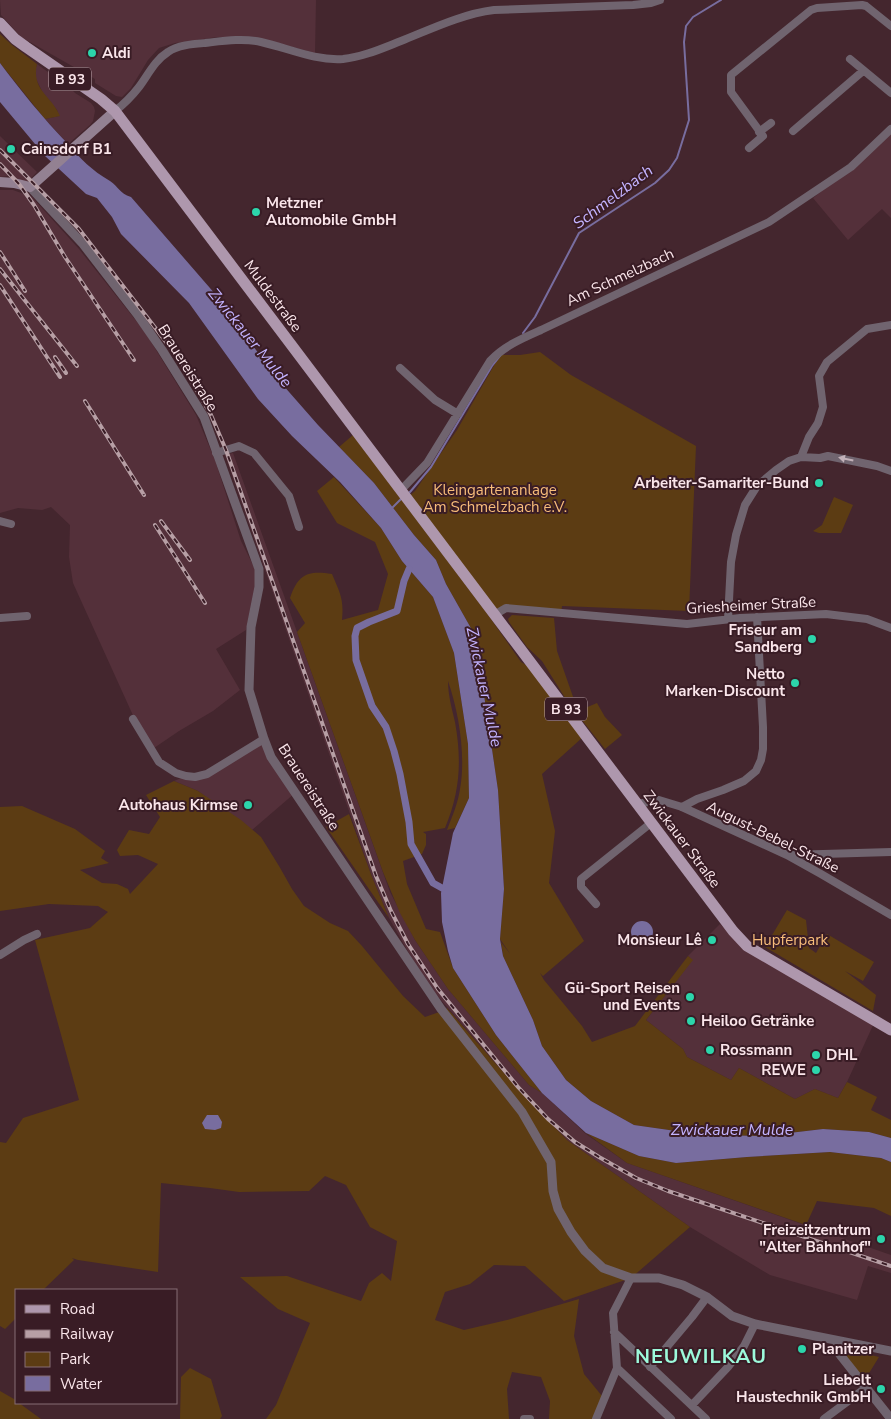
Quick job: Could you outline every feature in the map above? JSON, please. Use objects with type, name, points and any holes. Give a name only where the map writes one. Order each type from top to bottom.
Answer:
[{"type":"main road","name":"Muldestraße","points":[[0,23],[20,43],[115,111],[494,614]]},
{"type":"main road","points":[[0,182],[30,187],[115,111]]},
{"type":"main road","name":"Zwickauer Straße","points":[[494,614],[733,931],[747,946],[891,1030]]},
{"type":"street","points":[[115,111],[139,87],[158,60],[166,53],[182,46],[247,40],[311,56],[343,59],[383,48],[483,11],[633,5],[660,0]]},
{"type":"street","points":[[748,148],[763,136],[731,92],[731,75],[811,10],[817,8],[862,5],[866,6],[891,26]]},
{"type":"street","points":[[850,60],[891,93]]},
{"type":"street","points":[[793,131],[863,71]]},
{"type":"street","points":[[760,132],[771,123]]},
{"type":"street","name":"Am Schmelzbach","points":[[401,490],[427,463],[490,361],[504,349],[768,222],[851,167],[891,129]]},
{"type":"street","name":"Brauereistraße","points":[[30,187],[83,244],[142,321],[204,417],[259,569],[259,588],[251,627],[249,690],[264,740],[272,757],[441,1009],[522,1112],[551,1162],[553,1191],[558,1209],[585,1252],[603,1268],[631,1278],[659,1278],[683,1285],[706,1297],[732,1316],[755,1324],[891,1351]]},
{"type":"street","points":[[800,457],[809,436],[818,423],[823,407],[819,376],[827,362],[868,329],[891,325]]},
{"type":"street","points":[[400,368],[435,400],[458,414]]},
{"type":"street","points":[[216,453],[239,446],[254,453],[289,496],[299,527]]},
{"type":"street","points":[[728,619],[731,562],[736,535],[745,505],[757,486],[789,461],[800,457],[820,458],[828,456],[877,466],[891,471]]},
{"type":"street","points":[[0,521],[11,524]]},
{"type":"street","name":"Griesheimer Straße","points":[[494,614],[506,608],[687,624],[728,619],[826,614],[866,619],[891,628]]},
{"type":"street","points":[[0,618],[26,616]]},
{"type":"street","points":[[682,808],[697,799],[744,781],[756,771],[761,760],[763,727],[757,617]]},
{"type":"street","points":[[133,719],[159,762],[176,773],[186,776],[195,777],[207,774],[264,740]]},
{"type":"street","name":"August-Bebel-Straße","points":[[637,804],[660,800],[682,808],[787,855],[891,916]]},
{"type":"street","points":[[596,904],[581,887],[581,879],[651,823]]},
{"type":"street","points":[[787,855],[891,852]]},
{"type":"street","points":[[0,955],[37,934]]},
{"type":"street","points":[[596,1419],[617,1368],[612,1312],[631,1278]]},
{"type":"street","points":[[650,1367],[692,1317],[706,1297]]},
{"type":"street","points":[[692,1405],[728,1367],[744,1346],[755,1324]]},
{"type":"street","points":[[614,1332],[706,1419]]},
{"type":"street","points":[[837,1340],[837,1350],[891,1419]]},
{"type":"street","points":[[617,1368],[671,1419]]},
{"type":"street","points":[[824,1419],[867,1387]]},
{"type":"street","points":[[524,1419],[530,1419]]},
{"type":"shaded area","points":[[0,0],[316,0],[315,53],[254,37],[217,37],[175,43],[159,48],[148,60],[131,88],[122,97],[116,96],[95,83],[95,79],[21,37],[1,15]]},
{"type":"shaded area","points":[[37,64],[94,107],[93,121],[68,144],[45,119],[59,116],[57,110],[43,93],[34,75]]},
{"type":"shaded area","points":[[891,129],[891,218],[882,209],[848,240],[813,198],[851,167]]},
{"type":"shaded area","points":[[0,136],[37,172],[27,182],[8,176],[0,177]]},
{"type":"shaded area","points":[[0,190],[13,190],[32,197],[79,249],[145,332],[196,415],[215,460],[241,541],[256,571],[255,591],[246,630],[216,649],[240,690],[213,711],[154,748],[136,722],[73,583],[69,557],[70,525],[51,507],[42,510],[18,508],[0,513]]},
{"type":"shaded area","points":[[233,453],[390,892],[415,940],[448,989],[529,1085],[542,1093],[586,1134],[627,1163],[891,1255],[891,1273],[868,1266],[857,1300],[770,1275],[690,1227],[567,1140],[524,1096],[435,993],[418,969],[389,918],[372,877],[225,455]]},
{"type":"shaded area","points":[[264,739],[295,793],[252,830],[198,791],[174,781],[186,776],[195,777]]},
{"type":"shaded area","points":[[720,924],[746,950],[875,1021],[838,1098],[815,1089],[795,1099],[739,1068],[731,1080],[687,1057],[683,1049],[646,1020],[692,960],[688,956]]},
{"type":"green space","points":[[0,34],[37,64],[36,73],[40,87],[60,116],[45,119],[0,63]]},
{"type":"green space","name":"Kleingartenanlage Am Schmelzbach e.V.","points":[[540,352],[571,375],[696,446],[689,611],[562,606],[561,615],[506,608],[494,615],[407,498],[415,491],[457,430],[500,355]]},
{"type":"green space","points":[[353,435],[486,612],[521,662],[531,668],[583,737],[542,774],[555,831],[549,883],[584,941],[543,976],[540,973],[544,980],[582,1026],[592,1042],[635,1026],[688,956],[693,960],[646,1020],[683,1049],[687,1057],[731,1080],[739,1068],[795,1099],[815,1089],[838,1098],[847,1082],[877,1097],[871,1110],[891,1120],[891,1138],[869,1132],[823,1129],[764,1136],[704,1135],[634,1125],[591,1101],[566,1080],[542,1046],[533,1020],[503,956],[501,942],[511,955],[500,939],[504,889],[498,790],[483,688],[472,630],[446,584],[436,560],[374,483],[339,447]]},
{"type":"green space","points":[[334,477],[381,528],[402,561],[433,597],[454,653],[468,744],[469,798],[455,828],[447,830],[455,810],[462,776],[462,749],[458,721],[448,681],[449,697],[457,736],[459,763],[457,789],[445,828],[423,832],[426,834],[426,845],[422,854],[403,861],[407,884],[426,929],[440,932],[453,968],[496,1035],[542,1093],[529,1085],[448,989],[415,940],[400,913],[383,872],[297,632],[305,623],[290,598],[300,579],[316,573],[332,574],[341,596],[342,620],[378,610],[388,574],[375,542],[337,523],[317,491]]},
{"type":"green space","points":[[834,497],[853,505],[841,533],[819,533],[813,531],[822,525]]},
{"type":"green space","points":[[512,615],[554,618],[557,651],[578,711],[597,703],[605,717],[622,735],[605,749],[569,704],[542,661],[527,647],[509,622],[508,619]]},
{"type":"green space","points":[[174,781],[198,791],[241,820],[261,837],[304,906],[330,923],[348,931],[403,996],[425,1017],[447,1008],[524,1096],[567,1140],[690,1227],[631,1278],[564,1301],[525,1266],[494,1265],[470,1284],[445,1292],[435,1320],[464,1330],[507,1320],[579,1299],[574,1336],[584,1374],[602,1396],[593,1419],[549,1419],[550,1401],[541,1377],[512,1372],[507,1389],[509,1419],[266,1419],[276,1405],[310,1323],[278,1309],[240,1277],[287,1276],[361,1301],[369,1283],[382,1273],[391,1281],[397,1241],[370,1227],[346,1185],[325,1176],[309,1191],[239,1192],[161,1183],[158,1272],[72,1258],[74,1260],[44,1289],[15,1289],[15,1319],[5,1329],[0,1326],[0,1142],[6,1143],[23,1118],[79,1100],[35,940],[90,928],[108,912],[98,906],[49,904],[0,911],[0,807],[22,806],[75,829],[105,851],[101,858],[109,863],[80,870],[102,883],[117,884],[128,889],[130,894],[158,864],[138,855],[120,856],[117,850],[129,830],[149,834],[160,817],[146,795]]},
{"type":"green space","points":[[349,814],[372,877],[389,918],[326,827]]},
{"type":"green space","name":"Hupferpark","points":[[787,910],[806,920],[809,948],[816,953],[827,934],[874,962],[863,981],[845,971],[876,995],[873,1011],[765,947]]},
{"type":"green space","points":[[586,1133],[639,1156],[676,1163],[830,1152],[881,1158],[891,1162],[891,1216],[874,1208],[817,1201],[806,1225],[627,1163]]},
{"type":"green space","points":[[843,1346],[867,1349],[867,1354],[879,1357],[866,1378],[842,1352]]},
{"type":"green space","points":[[190,1368],[211,1379],[222,1416],[220,1419],[180,1419],[181,1377]]},
{"type":"green space","points":[[0,1391],[14,1399],[15,1404],[20,1404],[41,1419],[0,1419]]},
{"type":"water","points":[[0,63],[49,124],[97,173],[113,183],[124,194],[131,197],[234,314],[253,346],[275,376],[318,425],[374,483],[436,560],[446,584],[472,630],[483,688],[498,790],[504,889],[500,939],[503,956],[533,1020],[542,1046],[566,1080],[591,1101],[634,1125],[704,1135],[764,1136],[823,1129],[869,1132],[891,1138],[891,1162],[881,1158],[830,1152],[676,1163],[639,1156],[586,1133],[542,1093],[496,1035],[453,968],[448,951],[442,922],[441,893],[453,833],[469,798],[468,744],[454,653],[433,597],[402,561],[381,528],[340,482],[292,436],[258,399],[189,303],[121,234],[112,217],[97,198],[86,194],[45,156],[0,102]]},
{"type":"water","points":[[642,921],[650,924],[653,932],[650,940],[642,943],[634,940],[631,932],[634,924]]},
{"type":"water","points":[[207,1115],[218,1115],[222,1122],[221,1128],[215,1130],[205,1129],[202,1123]]},
{"type":"waterway","name":"Schmelzbach","points":[[523,333],[535,317],[579,233],[655,183],[669,170],[677,158],[689,120],[684,42],[686,26],[693,17],[721,0]]},
{"type":"waterway","name":"Schmelzbach","points":[[410,492],[431,467],[492,366],[500,356]]},
{"type":"waterway","name":"Schmelzbach","points":[[392,508],[401,499]]},
{"type":"waterway","points":[[409,569],[404,581],[397,611],[357,628],[355,636],[356,660],[372,706],[386,727],[394,751],[409,822],[411,844],[433,883],[442,888]]},
{"type":"railway","points":[[0,150],[79,229],[180,360],[211,415],[226,450],[376,876],[408,944],[438,989],[518,1087],[548,1119],[575,1142],[599,1157],[636,1178],[668,1191],[891,1266]]},
{"type":"railway","points":[[0,164],[19,184],[34,205],[65,257],[134,360]]},
{"type":"railway","points":[[0,252],[25,291]]},
{"type":"railway","points":[[0,269],[77,366]]},
{"type":"railway","points":[[0,285],[60,377]]},
{"type":"railway","points":[[55,357],[66,373]]},
{"type":"railway","points":[[85,401],[144,495]]},
{"type":"railway","points":[[161,521],[190,560]]},
{"type":"railway","points":[[155,525],[205,603]]},
{"type":"place","name":"Aldi","points":[[92,53]]},
{"type":"place","name":"Cainsdorf B1","points":[[11,149]]},
{"type":"place","name":"Metzner Automobile GmbH","points":[[256,212]]},
{"type":"place","name":"Arbeiter-Samariter-Bund","points":[[819,483]]},
{"type":"place","name":"Friseur am Sandberg","points":[[812,639]]},
{"type":"place","name":"Netto Marken-Discount","points":[[795,683]]},
{"type":"place","name":"Autohaus Kirmse","points":[[248,805]]},
{"type":"place","name":"Monsieur Lê","points":[[712,940]]},
{"type":"place","name":"Gü-Sport Reisen und Events","points":[[690,997]]},
{"type":"place","name":"Heiloo Getränke","points":[[691,1021]]},
{"type":"place","name":"Rossmann","points":[[710,1050]]},
{"type":"place","name":"DHL","points":[[816,1055]]},
{"type":"place","name":"REWE","points":[[816,1070]]},
{"type":"place","name":"Freizeitzentrum \"Alter Bahnhof\"","points":[[881,1239]]},
{"type":"place","name":"Planitzer","points":[[802,1349]]},
{"type":"place","name":"Liebelt Haustechnik GmbH","points":[[881,1389]]},
{"type":"district","name":"NEUWILKAU","points":[[701,1356]]},
{"type":"water label","name":"Zwickauer Mulde","points":[[250,338]]},
{"type":"water label","name":"Zwickauer Mulde","points":[[484,687]]},
{"type":"water label","name":"Zwickauer Mulde","points":[[732,1130]]}]
